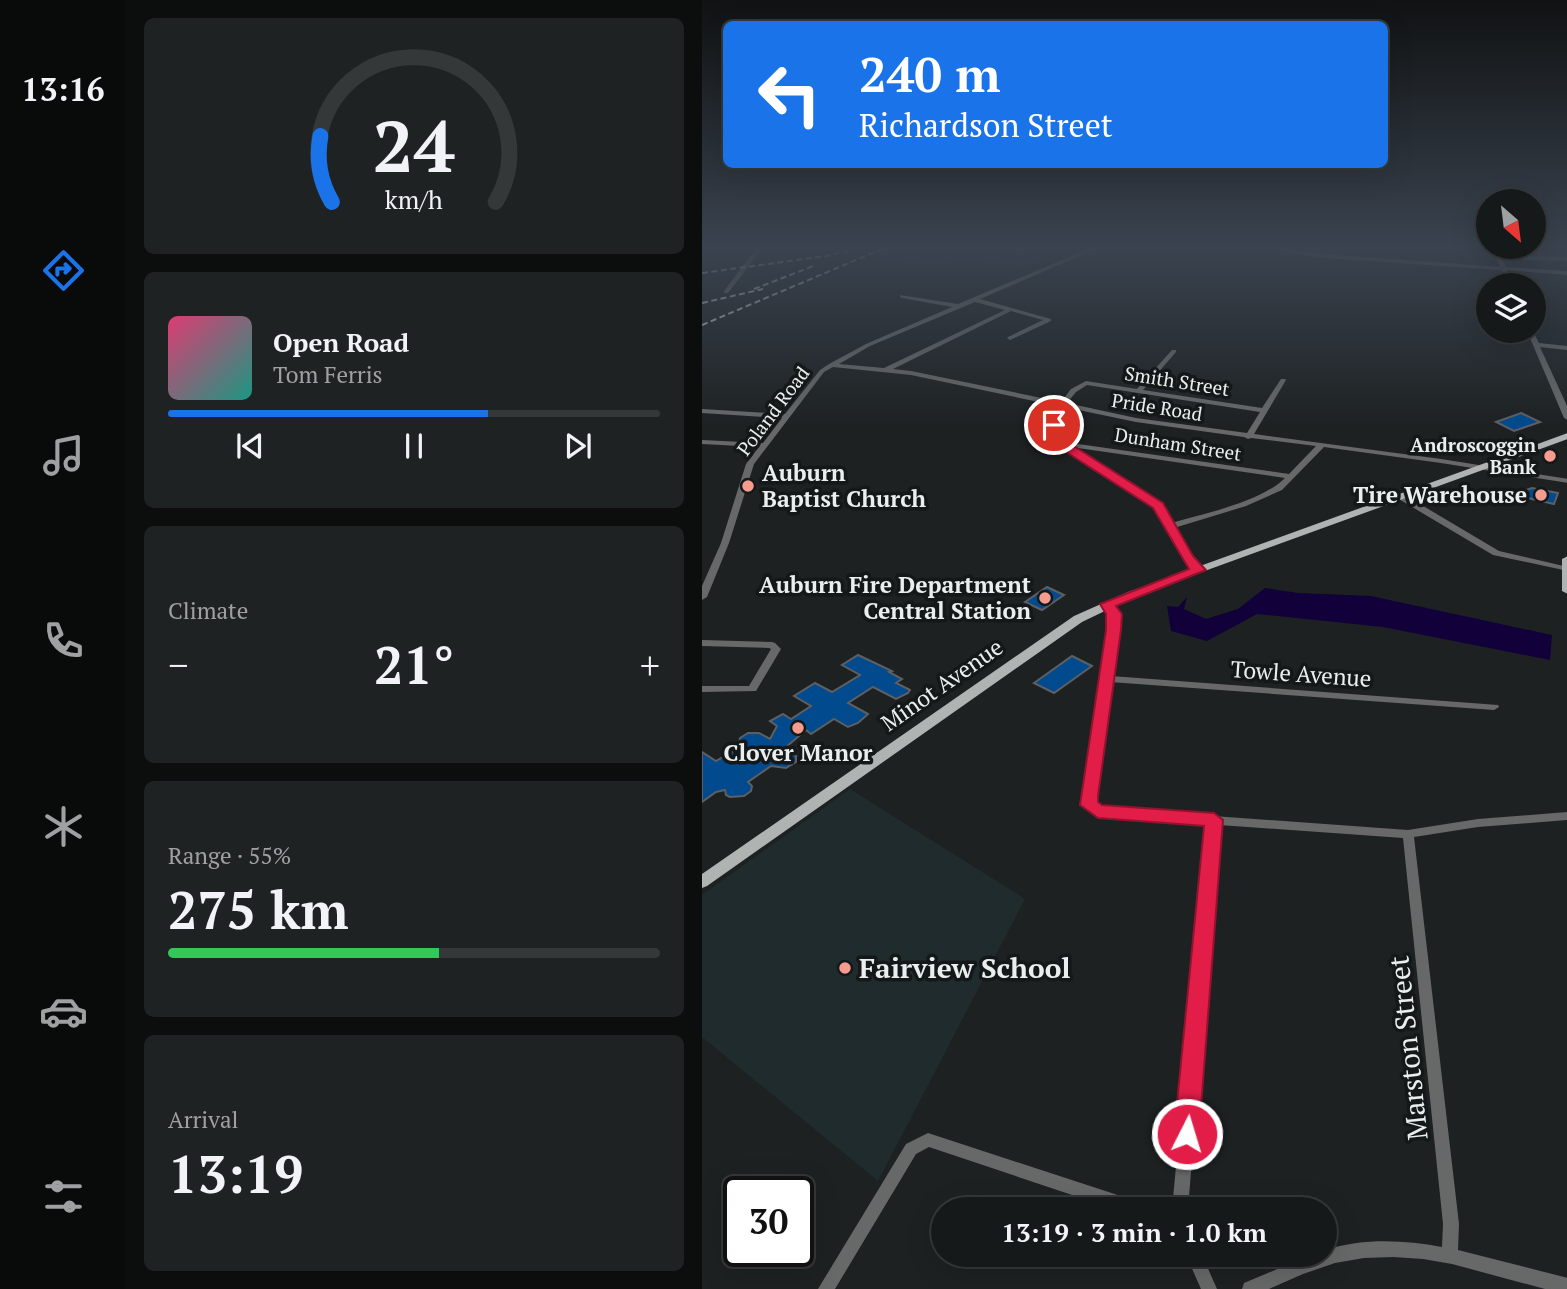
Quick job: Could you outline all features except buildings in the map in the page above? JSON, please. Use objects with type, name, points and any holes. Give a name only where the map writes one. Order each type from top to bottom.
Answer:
[{"type":"main road","name":"Minot Avenue","points":[[1541,443],[1567,429]]},
{"type":"main road","name":"Minot Avenue","points":[[703,879],[1049,637],[1108,604],[1541,443],[1567,436]]},
{"type":"main road","points":[[1567,564],[1567,592]]},
{"type":"street","name":"Poland Road","points":[[702,597],[713,573],[744,477],[763,445],[816,377],[831,365],[959,306]]},
{"type":"street","points":[[999,306],[1048,320],[1010,338]]},
{"type":"street","points":[[885,370],[1011,309]]},
{"type":"street","points":[[1567,348],[1535,345],[1567,418]]},
{"type":"street","points":[[1139,390],[1174,351]]},
{"type":"street","name":"Pride Road","points":[[831,365],[885,370],[1122,418],[1480,466],[1567,481]]},
{"type":"street","points":[[1248,437],[1283,380]]},
{"type":"street","name":"Smith Street","points":[[1063,404],[1081,384],[1086,383],[1264,410]]},
{"type":"street","points":[[1063,404],[1052,432],[1062,444],[1142,493],[1158,506],[1172,526],[1187,558],[1199,570]]},
{"type":"street","points":[[702,411],[785,416]]},
{"type":"street","points":[[702,442],[763,445]]},
{"type":"street","name":"Dunham Street","points":[[1062,444],[1289,476]]},
{"type":"street","points":[[1172,526],[1255,499],[1279,488],[1321,446]]},
{"type":"street","points":[[1400,496],[1496,553],[1567,564]]},
{"type":"street","points":[[702,573],[713,573]]},
{"type":"street","points":[[1108,604],[1114,617],[1089,796],[1092,809],[1111,814],[1408,834],[1478,823],[1567,816]]},
{"type":"street","points":[[702,643],[776,646],[769,664],[752,689],[702,689]]},
{"type":"street","name":"Towle Avenue","points":[[1106,679],[1494,708]]},
{"type":"street","points":[[1181,1197],[1214,820]]},
{"type":"street","name":"Marston Street","points":[[1408,834],[1450,1212],[1450,1257]]},
{"type":"street","points":[[826,1289],[902,1163],[918,1143],[928,1140],[941,1142],[1101,1197]]},
{"type":"street","points":[[1250,1289],[1336,1255],[1384,1248],[1450,1257],[1567,1287]]},
{"type":"street","points":[[1199,1267],[1209,1289]]},
{"type":"shaded area","points":[[1265,588],[1298,593],[1371,596],[1552,635],[1550,660],[1383,627],[1257,614],[1207,641],[1171,631],[1167,606],[1178,607],[1187,597],[1184,609],[1206,619],[1238,609]]},
{"type":"shaded area","name":"Fairview School","points":[[850,789],[1025,899],[878,1181],[702,1037],[702,895]]},
{"type":"railway","points":[[702,325],[747,306]]},
{"type":"place","name":"Androscoggin Bank","points":[[1550,456]]},
{"type":"place","name":"Auburn Baptist Church","points":[[748,486]]},
{"type":"place","name":"Tire Warehouse","points":[[1541,495]]},
{"type":"place","name":"Auburn Fire Department Central Station","points":[[1045,598]]},
{"type":"place","name":"Clover Manor","points":[[798,728]]},
{"type":"place","name":"Fairview School","points":[[845,968]]},
{"type":"route","points":[[1054,425],[1053,435],[1064,446],[1142,493],[1158,506],[1172,526],[1187,558],[1199,570],[1108,604],[1114,614],[1113,630],[1089,796],[1089,805],[1098,812],[1214,820],[1187,1134]]}]
